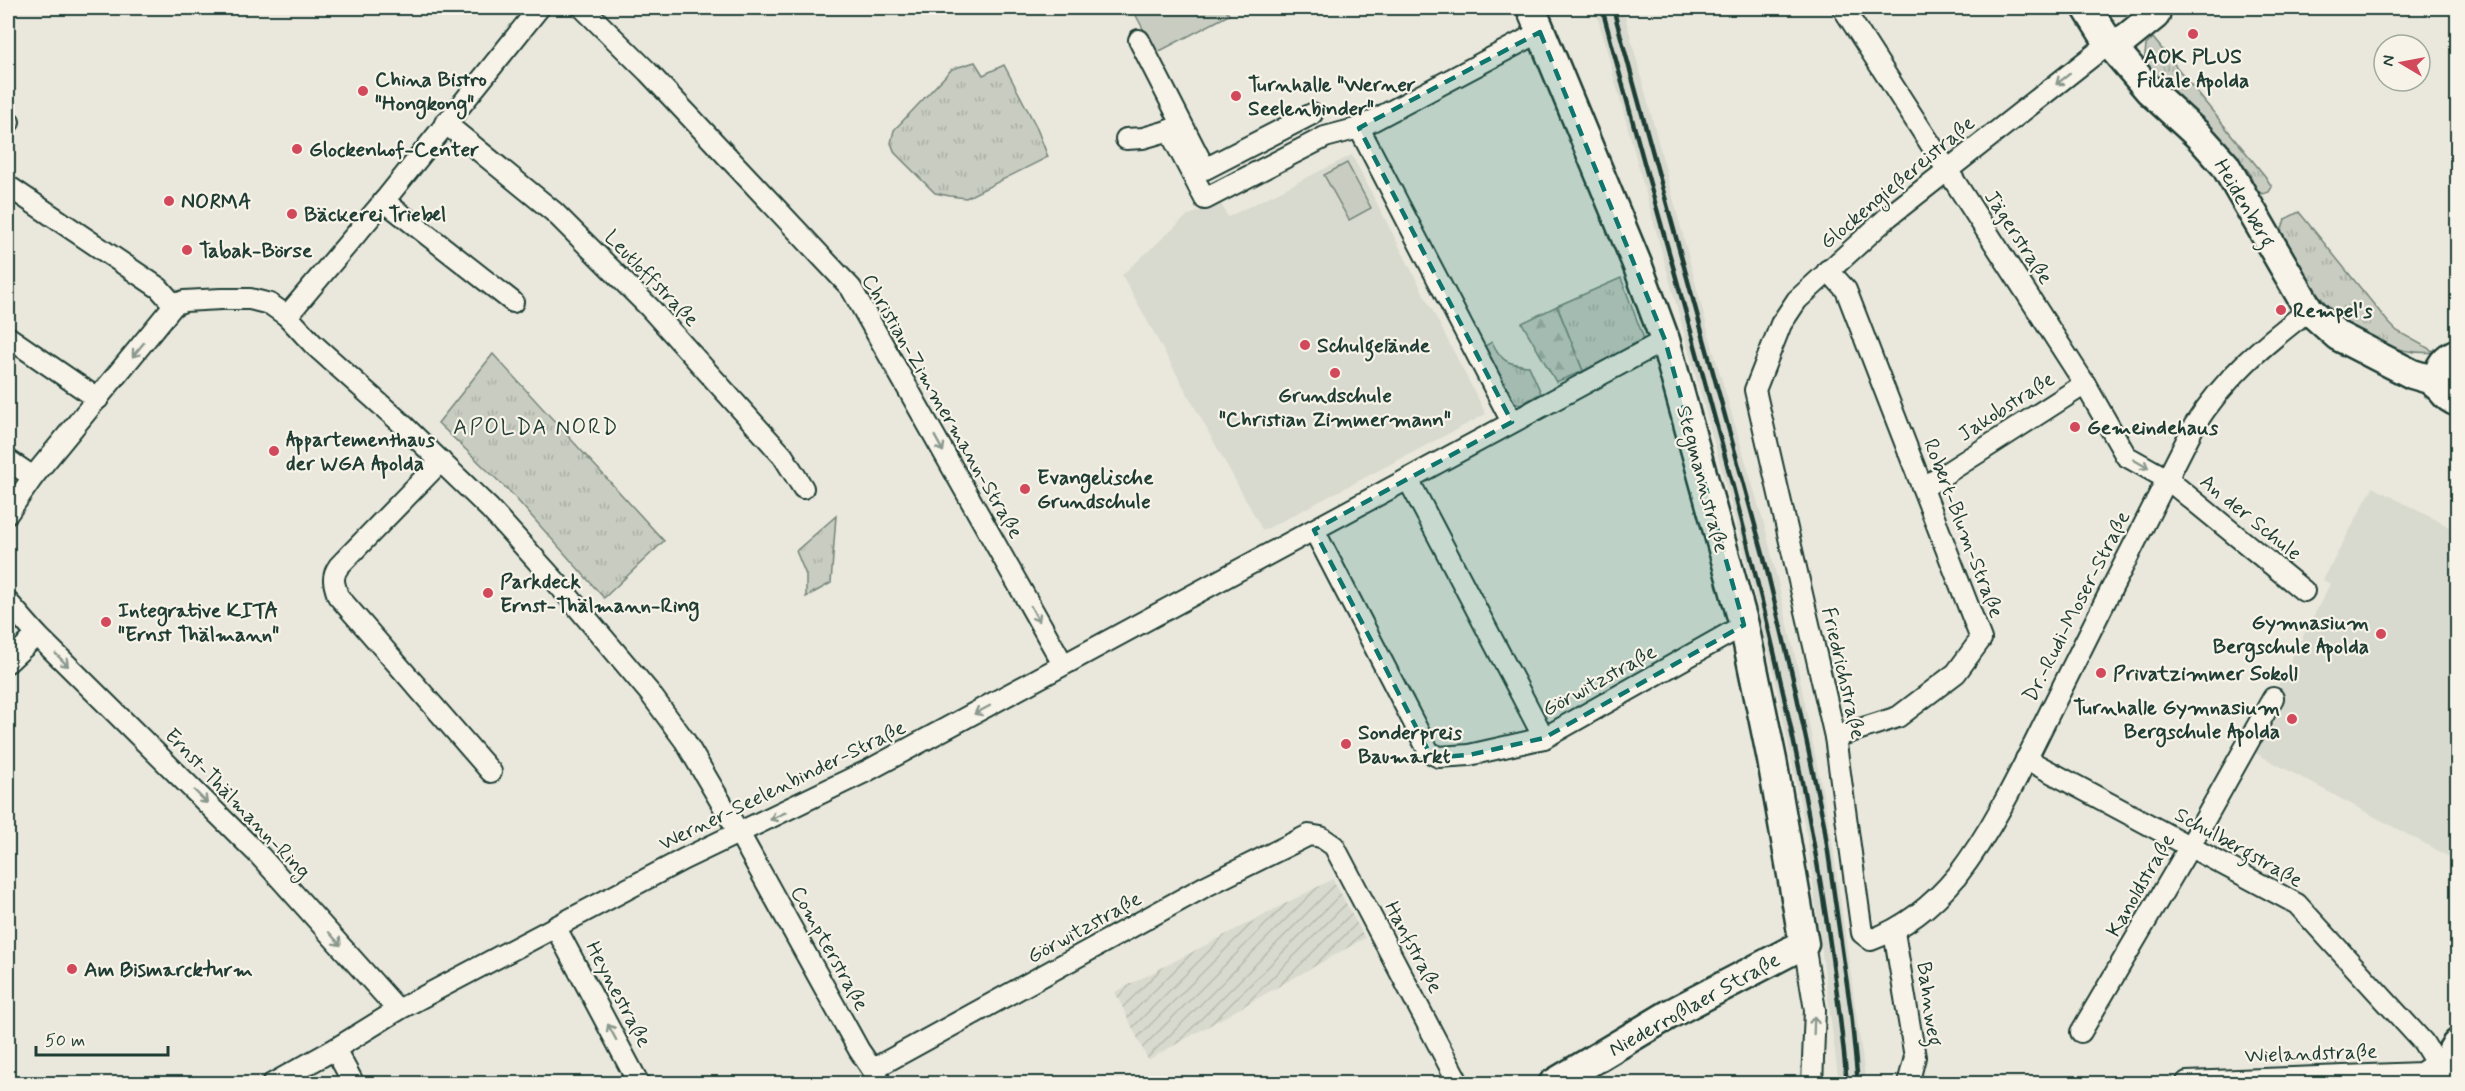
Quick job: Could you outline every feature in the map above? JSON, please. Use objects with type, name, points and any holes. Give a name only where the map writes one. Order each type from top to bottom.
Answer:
[{"type":"main road","name":"Heidenberg","points":[[2087,8],[2111,45],[2149,90],[2225,165],[2309,310],[2338,336],[2412,374],[2429,380],[2449,395]]},
{"type":"main road","points":[[2111,45],[2158,10]]},
{"type":"main road","name":"Stegmannstraße","points":[[1536,20],[1637,264],[1665,340],[1744,625],[1772,760],[1804,944]]},
{"type":"main road","name":"Heidenberg","points":[[2385,359],[2452,356]]},
{"type":"main road","points":[[2449,395],[2438,374],[2452,356]]},
{"type":"main road","name":"Niederroßlaer Straße","points":[[1553,1083],[1670,1014],[1804,944]]},
{"type":"street","points":[[287,316],[384,201],[539,8]]},
{"type":"street","name":"Christian-Zimmermann-Straße","points":[[583,8],[648,72],[851,288],[1063,664]]},
{"type":"street","name":"Jägerstraße","points":[[1843,8],[2085,384],[2126,456],[2167,479]]},
{"type":"street","name":"Stegmannstraße","points":[[1176,128],[1205,199],[1324,137],[1359,128],[1536,20]]},
{"type":"street","points":[[1139,40],[1176,128],[1205,169],[1312,114]]},
{"type":"street","name":"Glockengießereistraße","points":[[1755,390],[1782,324],[1797,300],[1888,217],[1947,169],[2111,45]]},
{"type":"street","name":"Leutloffstraße","points":[[445,123],[554,212],[650,308],[783,456],[803,488]]},
{"type":"street","points":[[1126,139],[1143,138],[1176,128]]},
{"type":"street","points":[[1359,128],[1512,422]]},
{"type":"street","points":[[8,186],[159,288],[174,304]]},
{"type":"street","points":[[384,201],[513,302]]},
{"type":"street","name":"Robert-Blum-Straße","points":[[1828,270],[1846,290],[1981,639],[1956,673],[1898,717],[1835,737]]},
{"type":"street","points":[[8,513],[33,477],[174,304],[184,301],[250,299],[270,304],[287,316],[334,364],[399,421],[490,508],[542,566],[650,692],[685,741],[739,833]]},
{"type":"street","name":"Dr.-Rudi-Moser-Straße","points":[[1894,932],[1932,903],[1957,875],[1987,830],[2026,759],[2194,426],[2213,397],[2234,372],[2309,310]]},
{"type":"street","points":[[8,337],[98,399]]},
{"type":"street","name":"Werner-Seelenbinder-Straße","points":[[272,1083],[398,1011],[684,860],[859,776],[1665,340]]},
{"type":"street","name":"Jakobstraße","points":[[1923,488],[2085,384]]},
{"type":"street","name":"Friedrichstraße","points":[[1755,390],[1835,737],[1862,933],[1871,940],[1894,932]]},
{"type":"street","points":[[8,460],[33,477]]},
{"type":"street","points":[[441,461],[339,566],[334,572],[333,582],[338,596],[491,772]]},
{"type":"street","points":[[1408,479],[1544,738]]},
{"type":"street","name":"An der Schule","points":[[2167,479],[2304,591]]},
{"type":"street","name":"Görwitzstraße","points":[[1314,530],[1429,752],[1439,757],[1469,755],[1544,738],[1744,625]]},
{"type":"street","name":"Ernst-Thälmann-Ring","points":[[8,602],[37,635],[260,856],[398,1011]]},
{"type":"street","points":[[8,662],[37,635]]},
{"type":"street","name":"Kanoldstraße","points":[[2081,1032],[2190,846],[2273,698]]},
{"type":"street","name":"Schulbergstraße","points":[[2026,759],[2297,904],[2423,1042],[2448,1063]]},
{"type":"street","name":"Compterstraße","points":[[739,833],[859,1050],[878,1076]]},
{"type":"street","name":"Görwitzstraße","points":[[878,1076],[1248,864],[1309,835],[1322,837]]},
{"type":"street","name":"Hanfstraße","points":[[1322,837],[1334,846],[1459,1083]]},
{"type":"street","name":"Heynestraße","points":[[556,928],[639,1083]]},
{"type":"street","name":"Bahnweg","points":[[1894,932],[1915,1057],[1908,1083]]},
{"type":"street","points":[[1804,944],[1815,1010],[1812,1083]]},
{"type":"street","points":[[335,1049],[354,1083]]},
{"type":"street","name":"Wielandstraße","points":[[2187,1083],[2421,1073],[2448,1063]]},
{"type":"highlighted area","points":[[1540,32],[1665,340],[1744,625],[1544,738],[1469,755],[1439,757],[1429,752],[1314,530],[1512,422],[1359,128]]},
{"type":"shaded area","points":[[1595,8],[1623,8],[1714,353],[1766,531],[1798,669],[1831,834],[1866,1083],[1839,1083],[1807,838],[1774,675],[1740,538]]},
{"type":"shaded area","name":"Schulgelände","points":[[1352,155],[1486,414],[1263,531],[1122,275],[1187,216],[1220,202],[1228,217]]},
{"type":"shaded area","name":"Gymnasium Bergschule Apolda","points":[[2373,487],[2457,531],[2457,861],[2248,749],[2281,687],[2278,685],[2330,584],[2323,580]]},
{"type":"shaded area","points":[[1333,879],[1365,938],[1148,1060],[1115,992]]},
{"type":"green space","points":[[1132,8],[1225,8],[1229,15],[1156,53]]},
{"type":"green space","points":[[2153,38],[2265,176],[2272,187],[2269,192],[2263,194],[2257,191],[2249,172],[2221,140],[2168,96],[2144,64],[2146,45]]},
{"type":"green space","points":[[975,62],[983,75],[1004,65],[1036,126],[1048,157],[966,198],[935,193],[895,153],[891,143],[894,130],[952,69]]},
{"type":"green space","points":[[1347,163],[1371,208],[1349,220],[1324,175]]},
{"type":"green space","points":[[2299,212],[2388,322],[2397,331],[2435,352],[2410,352],[2385,345],[2366,337],[2335,314],[2311,284],[2281,232],[2285,219]]},
{"type":"green space","points":[[1621,278],[1643,336],[1641,342],[1583,371],[1557,306]]},
{"type":"green space","points":[[1557,306],[1583,371],[1556,382],[1522,323]]},
{"type":"green space","points":[[1492,342],[1506,361],[1529,366],[1541,393],[1520,405],[1508,400],[1481,348]]},
{"type":"green space","points":[[493,354],[664,541],[604,598],[511,493],[438,423]]},
{"type":"green space","points":[[836,516],[831,583],[806,597],[806,575],[796,551]]},
{"type":"railway","points":[[1602,8],[1712,408],[1779,675],[1808,810],[1831,946],[1847,1084]]},
{"type":"railway","points":[[1613,8],[1764,558],[1795,687],[1824,824],[1851,1012],[1858,1084]]},
{"type":"place","name":"AOK PLUS Filiale Apolda","points":[[2193,34]]},
{"type":"place","name":"China Bistro \"Hongkong\"","points":[[363,91]]},
{"type":"place","name":"Turnhalle \"Werner Seelenbinder\"","points":[[1236,96]]},
{"type":"place","name":"Glockenhof-Center","points":[[297,149]]},
{"type":"place","name":"NORMA","points":[[169,201]]},
{"type":"place","name":"Bäckerei Triebel","points":[[292,214]]},
{"type":"place","name":"Tabak-Börse","points":[[187,250]]},
{"type":"place","name":"Rempel's","points":[[2281,310]]},
{"type":"place","name":"Schulgelände","points":[[1305,345]]},
{"type":"place","name":"Grundschule \"Christian Zimmermann\"","points":[[1335,373]]},
{"type":"place","name":"Gemeindehaus","points":[[2075,427]]},
{"type":"place","name":"Appartementhaus der WGA Apolda","points":[[274,451]]},
{"type":"place","name":"Evangelische Grundschule","points":[[1025,489]]},
{"type":"place","name":"Parkdeck Ernst-Thälmann-Ring","points":[[488,593]]},
{"type":"place","name":"Integrative KITA \"Ernst Thälmann\"","points":[[106,622]]},
{"type":"place","name":"Gymnasium Bergschule Apolda","points":[[2381,634]]},
{"type":"place","name":"Privatzimmer Sokoll","points":[[2101,673]]},
{"type":"place","name":"Turnhalle Gymnasium Bergschule Apolda","points":[[2292,719]]},
{"type":"place","name":"Sonderpreis Baumarkt","points":[[1346,744]]},
{"type":"place","name":"Am Bismarckturm","points":[[72,969]]},
{"type":"district","name":"APOLDA NORD","points":[[536,426]]}]
